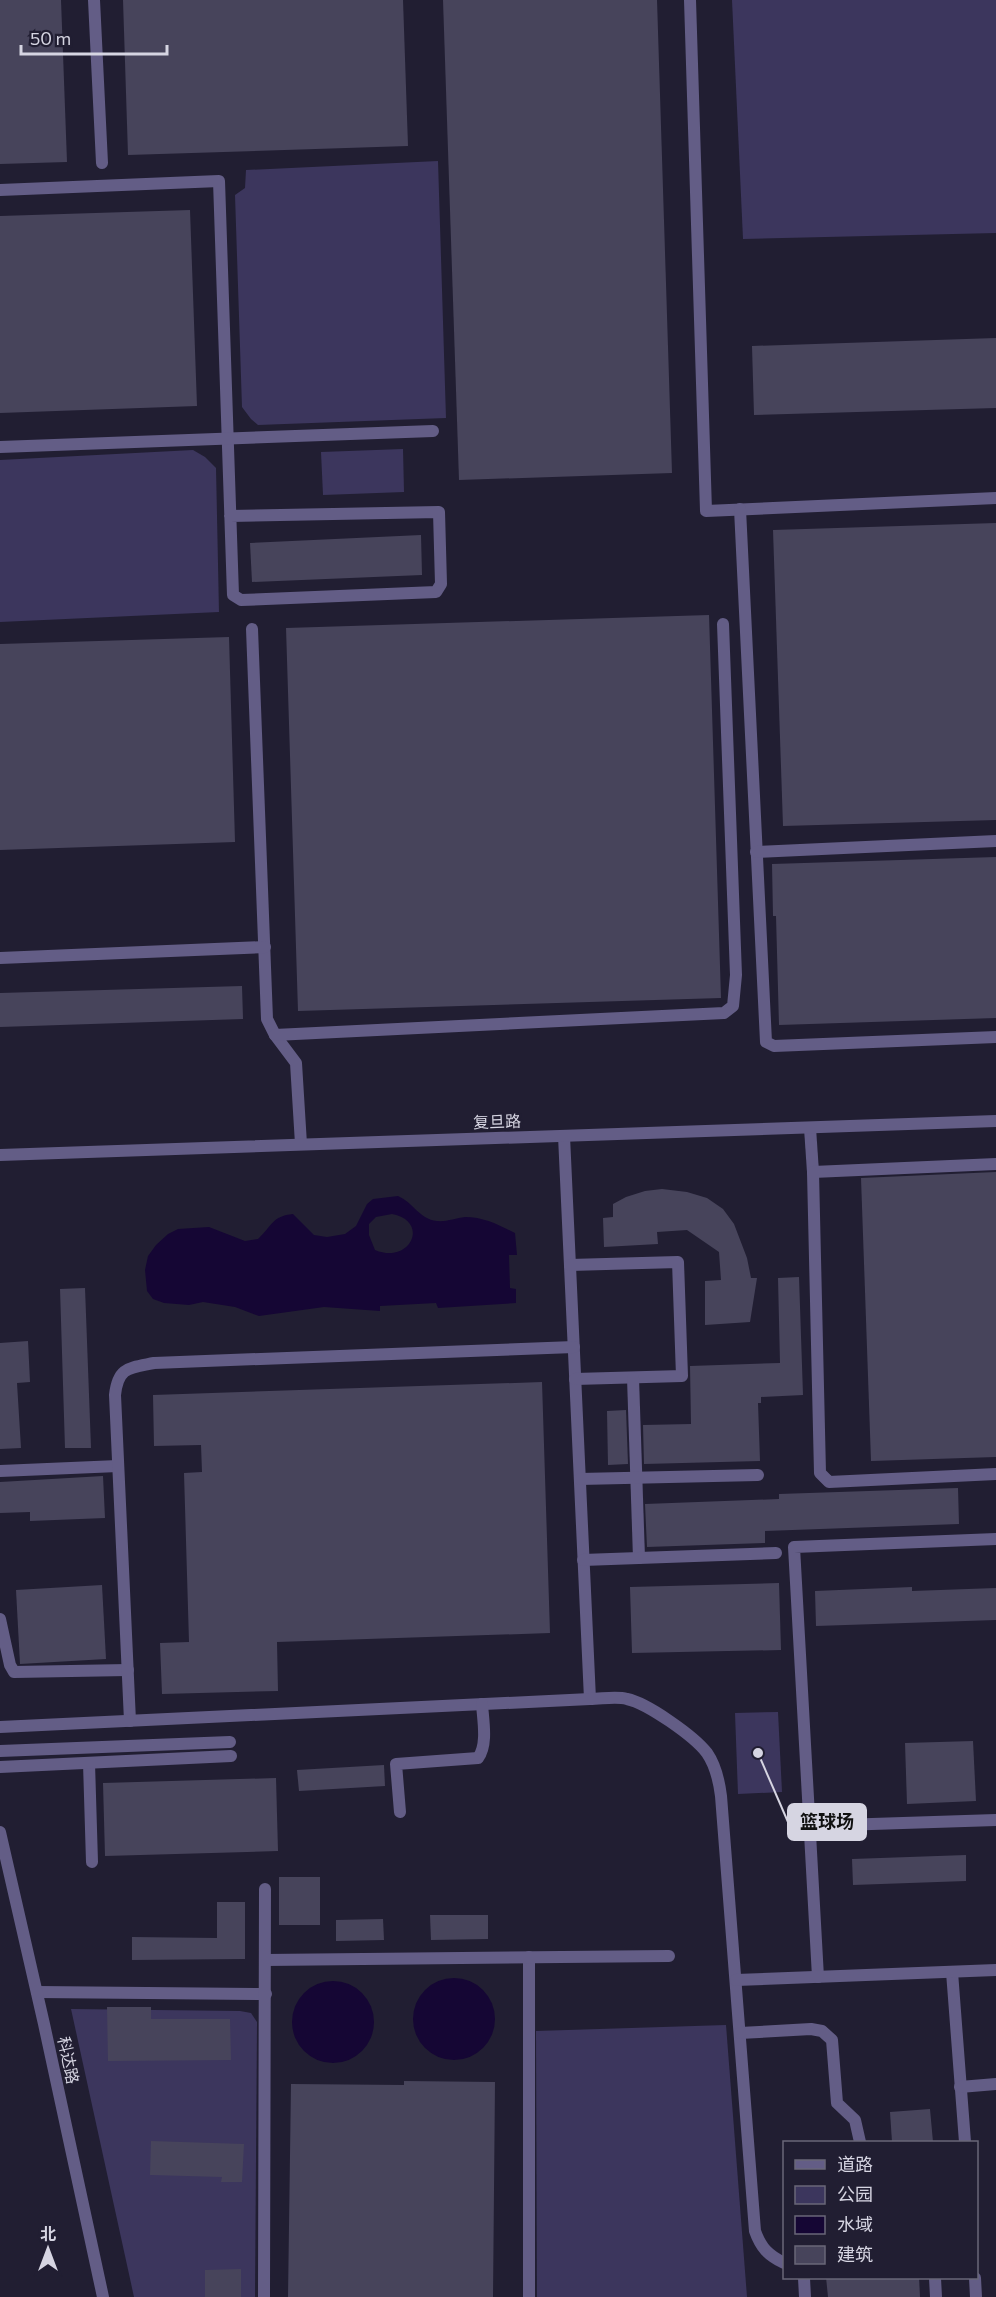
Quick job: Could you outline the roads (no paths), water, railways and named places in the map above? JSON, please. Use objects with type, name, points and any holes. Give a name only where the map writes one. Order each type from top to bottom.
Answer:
[{"type":"street","points":[[94,0],[102,163]]},
{"type":"street","points":[[690,0],[706,511],[996,498]]},
{"type":"street","points":[[0,190],[219,181],[232,595],[241,600],[436,592],[441,584],[439,512],[230,516]]},
{"type":"street","points":[[0,447],[434,431]]},
{"type":"street","points":[[740,509],[766,1042],[769,1046],[996,1037]]},
{"type":"street","points":[[275,1035],[724,1013],[733,1006],[736,975],[723,624]]},
{"type":"street","points":[[252,629],[267,1019],[275,1035],[296,1063],[302,1144]]},
{"type":"street","points":[[756,852],[996,841]]},
{"type":"street","points":[[0,958],[265,946]]},
{"type":"street","name":"复旦路","points":[[0,1155],[996,1121]]},
{"type":"street","points":[[810,1128],[820,1473],[829,1482],[996,1474]]},
{"type":"street","points":[[564,1136],[590,1699]]},
{"type":"street","points":[[813,1172],[996,1164]]},
{"type":"street","points":[[570,1265],[678,1262],[682,1376],[575,1379]]},
{"type":"street","points":[[130,1721],[115,1395],[117,1380],[127,1368],[154,1363],[574,1347]]},
{"type":"street","points":[[633,1378],[639,1558]]},
{"type":"street","points":[[0,1471],[118,1466]]},
{"type":"street","points":[[580,1479],[758,1475]]},
{"type":"street","points":[[818,1977],[794,1547],[996,1539]]},
{"type":"street","points":[[583,1560],[776,1553]]},
{"type":"street","points":[[0,1619],[10,1665],[14,1672],[128,1670]]},
{"type":"street","points":[[0,1727],[590,1699],[626,1698],[647,1706],[691,1738],[706,1752],[717,1771],[722,1796],[755,2231],[760,2246],[770,2256],[783,2263]]},
{"type":"street","points":[[400,1812],[396,1764],[478,1758],[482,1754],[483,1745],[482,1704]]},
{"type":"street","points":[[0,1751],[230,1742]]},
{"type":"street","points":[[0,1767],[231,1756]]},
{"type":"street","points":[[89,1763],[92,1862]]},
{"type":"street","points":[[810,1826],[996,1820]]},
{"type":"street","name":"科达路","points":[[0,1832],[103,2297]]},
{"type":"street","points":[[264,2297],[265,1889]]},
{"type":"street","points":[[265,1960],[669,1956]]},
{"type":"street","points":[[529,1957],[529,2297]]},
{"type":"street","points":[[736,1980],[996,1970]]},
{"type":"street","points":[[952,1972],[965,2141]]},
{"type":"street","points":[[37,1992],[266,1994]]},
{"type":"street","points":[[740,2033],[812,2029],[822,2031],[832,2040],[837,2103],[855,2120],[860,2141]]},
{"type":"street","points":[[960,2087],[996,2084]]},
{"type":"street","points":[[804,2279],[805,2297]]},
{"type":"street","points":[[935,2279],[936,2297]]},
{"type":"street","points":[[975,2279],[976,2297]]},
{"type":"water","points":[[398,1196],[431,1220],[479,1218],[515,1233],[517,1255],[509,1255],[510,1288],[516,1289],[516,1303],[438,1308],[436,1303],[380,1306],[380,1311],[324,1307],[259,1316],[235,1307],[203,1302],[189,1305],[164,1303],[153,1299],[147,1291],[145,1270],[148,1256],[168,1234],[178,1229],[209,1227],[245,1241],[258,1239],[276,1219],[293,1214],[314,1235],[327,1237],[345,1234],[356,1226],[367,1204],[373,1199]],"holes":[[[392,1214],[404,1218],[413,1232],[406,1247],[398,1252],[388,1253],[375,1250],[369,1235],[369,1224],[376,1217]]]},
{"type":"water","points":[[454,1978],[470,1981],[483,1990],[492,2003],[495,2019],[492,2035],[483,2048],[470,2057],[454,2060],[438,2057],[425,2048],[416,2035],[413,2019],[416,2003],[425,1990],[438,1981]]},
{"type":"water","points":[[333,1981],[349,1984],[362,1993],[371,2006],[374,2022],[371,2038],[362,2051],[349,2060],[333,2063],[317,2060],[304,2051],[295,2038],[292,2022],[295,2006],[304,1993],[317,1984]]},
{"type":"place","name":"篮球场","points":[[758,1753]]}]
